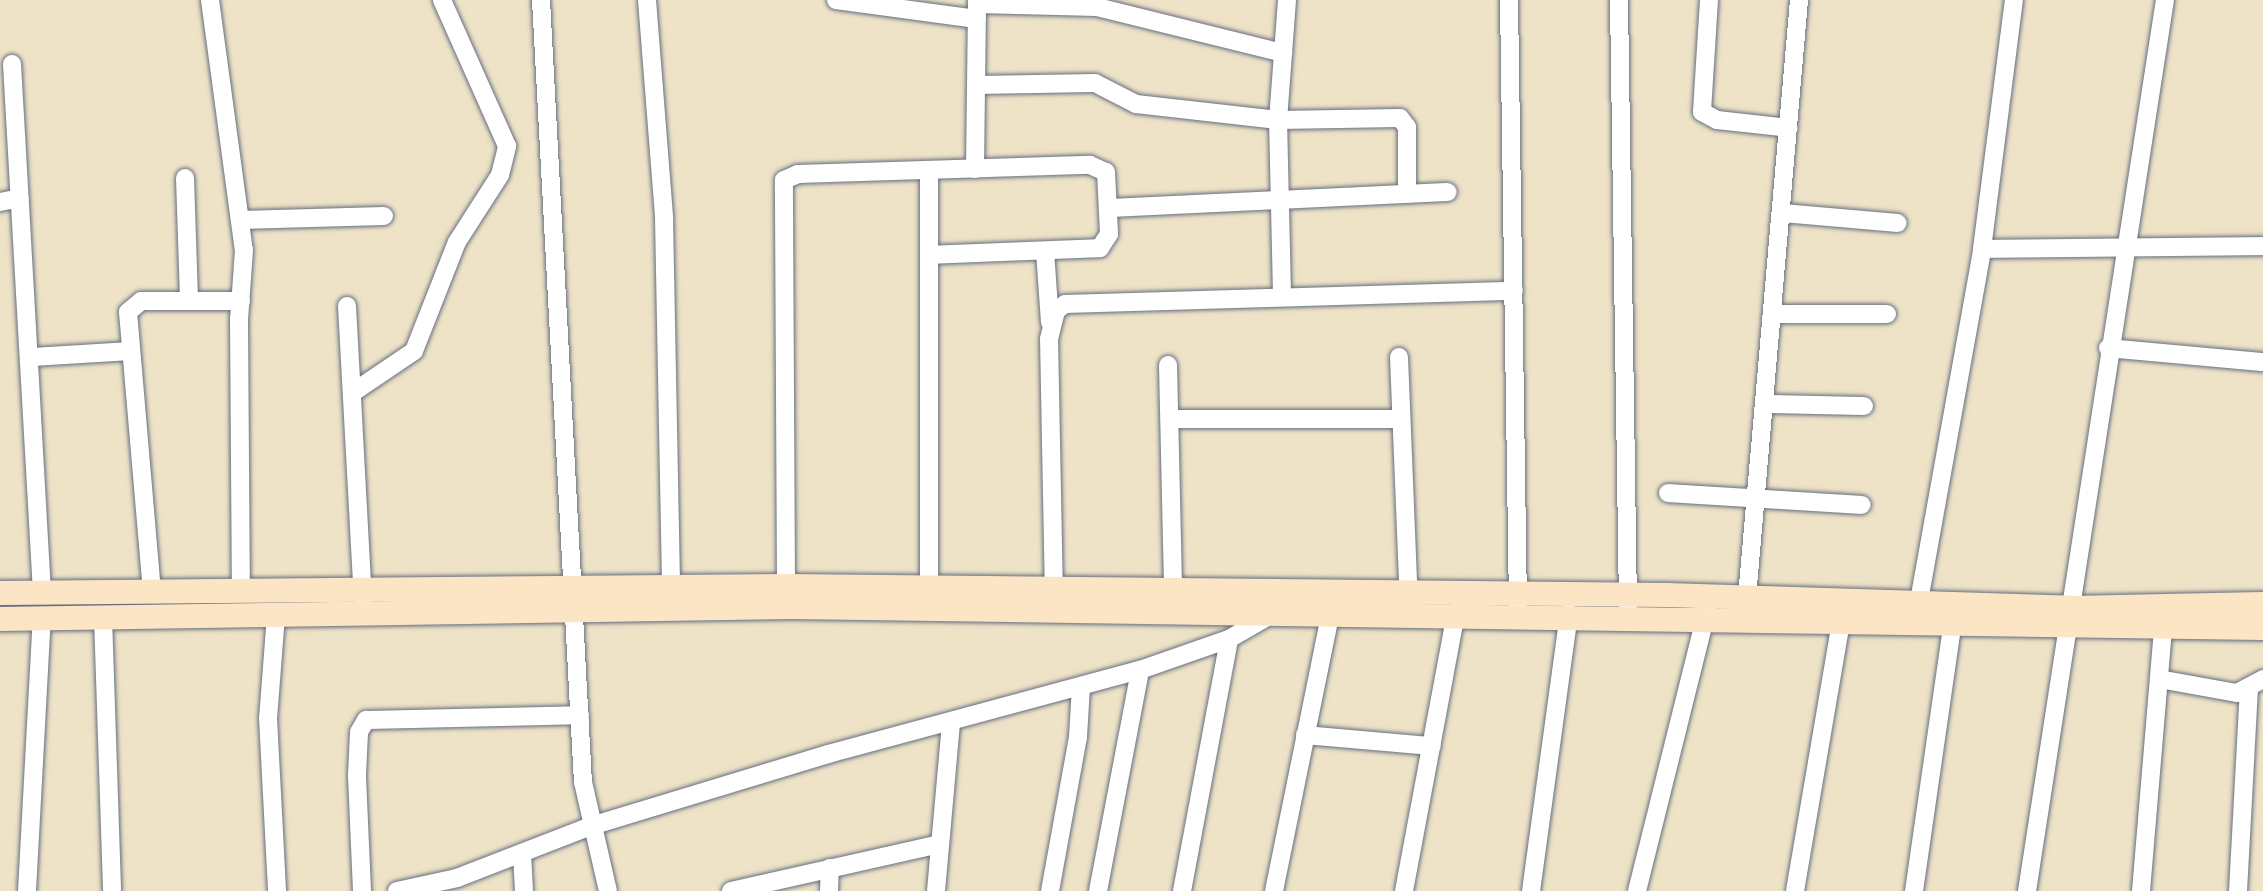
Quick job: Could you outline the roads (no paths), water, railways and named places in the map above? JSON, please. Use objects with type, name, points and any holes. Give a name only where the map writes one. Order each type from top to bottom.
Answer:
[{"type":"main road","points":[[671,598],[786,586],[929,598]]},
{"type":"main road","points":[[0,593],[242,590],[363,602],[929,598],[1054,600],[1274,612],[1331,610],[1409,602],[1456,613],[1518,603],[1569,614],[1628,604]]},
{"type":"main road","points":[[1054,600],[1173,592],[1291,594],[1409,602],[1708,606],[1841,622],[1917,615],[1952,626],[2071,618]]},
{"type":"main road","points":[[1708,606],[1747,597],[1917,615],[2071,618],[2164,617],[2263,604]]},
{"type":"main road","points":[[0,619],[276,615],[363,602]]},
{"type":"main road","points":[[2164,617],[2263,628]]},
{"type":"street","points":[[210,0],[240,220],[242,590]]},
{"type":"street","points":[[352,393],[414,351],[457,242],[500,175],[507,146],[442,0]]},
{"type":"street","points":[[541,0],[580,715],[591,826],[608,891]]},
{"type":"street","points":[[647,0],[664,218],[671,598]]},
{"type":"street","points":[[836,0],[977,8],[1097,7],[1283,53]]},
{"type":"street","points":[[1282,295],[1278,120],[1287,0]]},
{"type":"street","points":[[1509,0],[1518,603]]},
{"type":"street","points":[[1619,0],[1628,604]]},
{"type":"street","points":[[1709,0],[1702,112],[1717,120],[1789,128]]},
{"type":"street","points":[[1747,597],[1760,500],[1799,0]]},
{"type":"street","points":[[1917,615],[1982,249],[2014,0]]},
{"type":"street","points":[[2027,891],[2071,618],[2108,348],[2165,0]]},
{"type":"street","points":[[975,169],[977,8]]},
{"type":"street","points":[[12,64],[33,357],[42,593]]},
{"type":"street","points":[[976,85],[1095,83],[1136,104],[1278,120],[1400,118],[1407,127],[1407,194]]},
{"type":"street","points":[[786,586],[784,180],[798,174],[1099,166],[1108,180],[1109,234],[1100,248],[929,255]]},
{"type":"street","points":[[929,171],[929,598]]},
{"type":"street","points":[[185,178],[190,301]]},
{"type":"street","points":[[1109,208],[1448,192]]},
{"type":"street","points":[[0,202],[20,198]]},
{"type":"street","points":[[1783,213],[1898,223]]},
{"type":"street","points":[[240,220],[384,216]]},
{"type":"street","points":[[1982,249],[2263,246]]},
{"type":"street","points":[[1045,251],[1051,323],[1054,600]]},
{"type":"street","points":[[1051,323],[1065,304],[1282,295],[1514,291]]},
{"type":"street","points":[[152,592],[130,351],[132,303],[241,301]]},
{"type":"street","points":[[347,306],[363,602]]},
{"type":"street","points":[[1776,314],[1887,314]]},
{"type":"street","points":[[2108,348],[2263,362]]},
{"type":"street","points":[[33,357],[130,351]]},
{"type":"street","points":[[1399,357],[1409,602]]},
{"type":"street","points":[[1168,365],[1173,592]]},
{"type":"street","points":[[1768,404],[1864,407]]},
{"type":"street","points":[[1170,419],[1400,419]]},
{"type":"street","points":[[1668,493],[1862,505]]},
{"type":"street","points":[[397,891],[522,853],[591,826],[1140,670],[1229,639],[1274,612],[1291,594]]},
{"type":"street","points":[[1637,891],[1708,606]]},
{"type":"street","points":[[1275,891],[1331,610]]},
{"type":"street","points":[[1404,891],[1456,613]]},
{"type":"street","points":[[1531,891],[1569,614]]},
{"type":"street","points":[[276,615],[268,718],[277,891]]},
{"type":"street","points":[[103,617],[112,891]]},
{"type":"street","points":[[2141,891],[2164,617]]},
{"type":"street","points":[[27,891],[42,618]]},
{"type":"street","points":[[1795,891],[1841,622]]},
{"type":"street","points":[[1914,891],[1952,626]]},
{"type":"street","points":[[1182,891],[1229,639]]},
{"type":"street","points":[[1098,891],[1140,670]]},
{"type":"street","points":[[2159,679],[2256,685],[2238,891]]},
{"type":"street","points":[[1050,891],[1079,737],[1081,687]]},
{"type":"street","points":[[362,891],[359,732],[366,720],[580,715]]},
{"type":"street","points":[[936,891],[951,722]]},
{"type":"street","points":[[1305,735],[1432,746]]},
{"type":"street","points":[[731,891],[830,867],[940,845]]},
{"type":"street","points":[[522,853],[524,891]]},
{"type":"street","points":[[829,891],[830,867]]}]
